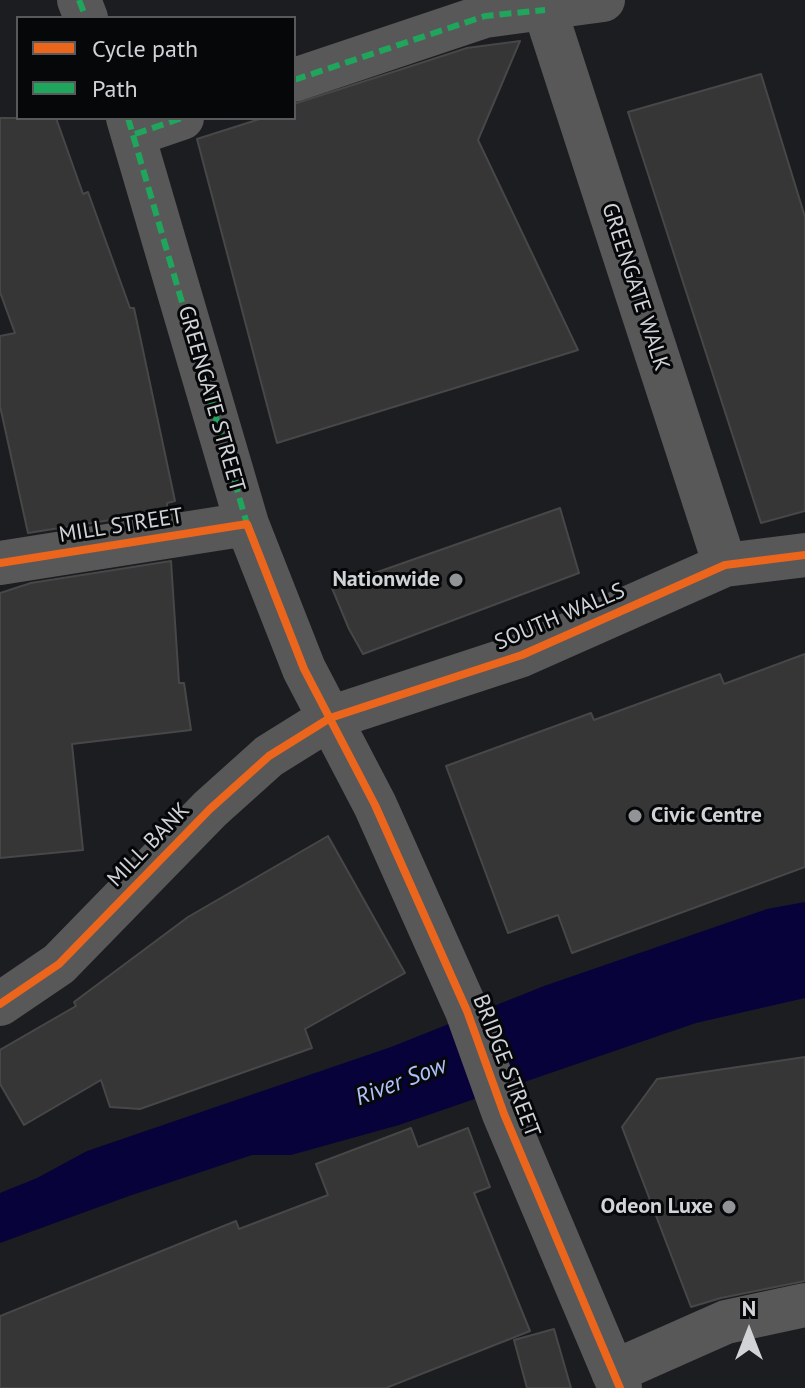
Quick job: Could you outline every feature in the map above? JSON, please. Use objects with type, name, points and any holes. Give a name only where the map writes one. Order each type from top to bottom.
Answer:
[{"type":"street","points":[[296,79],[485,16],[603,0]]},
{"type":"street","name":"GREENGATE WALK","points":[[545,10],[725,565]]},
{"type":"street","points":[[131,126],[169,120]]},
{"type":"street","name":"GREENGATE STREET","points":[[131,126],[247,524],[304,669],[330,718]]},
{"type":"street","name":"MILL STREET","points":[[0,563],[247,524]]},
{"type":"street","name":"SOUTH WALLS","points":[[330,718],[522,655],[725,565],[805,555]]},
{"type":"street","name":"MILL BANK","points":[[0,1004],[59,964],[210,809],[269,756],[330,718]]},
{"type":"street","name":"BRIDGE STREET","points":[[330,718],[375,805],[467,1011],[501,1107],[616,1380]]},
{"type":"street","points":[[616,1380],[726,1322],[805,1305]]},
{"type":"water","name":"River Sow","points":[[805,902],[805,998],[696,1023],[399,1125],[291,1155],[252,1155],[0,1243],[0,1193],[37,1178],[87,1151],[391,1047],[544,986],[767,909]]},
{"type":"building","points":[[520,41],[478,140],[578,350],[277,443],[197,139],[257,120],[296,120],[296,103],[467,48]]},
{"type":"building","points":[[761,74],[805,217],[805,511],[761,523],[628,112]]},
{"type":"building","points":[[0,118],[57,120],[83,194],[88,192],[130,308],[134,308],[175,501],[167,503],[167,511],[28,533],[0,406],[0,336],[15,333],[0,292]]},
{"type":"building","name":"Nationwide","points":[[560,508],[579,573],[363,654],[332,588]]},
{"type":"building","points":[[171,561],[179,683],[184,683],[191,730],[72,744],[83,850],[0,858],[0,593],[31,583]]},
{"type":"building","name":"Civic Centre","points":[[805,654],[805,867],[572,953],[558,915],[508,933],[446,766],[591,713],[594,720],[720,674],[724,684]]},
{"type":"building","points":[[328,836],[405,973],[305,1029],[312,1048],[140,1109],[110,1107],[101,1080],[24,1125],[0,1084],[0,1050],[76,1006],[74,1002],[188,917]]},
{"type":"building","name":"Odeon Luxe","points":[[805,1057],[805,1281],[691,1307],[622,1127],[657,1079]]},
{"type":"building","points":[[411,1128],[418,1147],[468,1128],[490,1187],[474,1193],[530,1331],[386,1388],[0,1388],[0,1316],[236,1221],[239,1229],[328,1195],[316,1164]]},
{"type":"building","points":[[554,1329],[571,1388],[527,1388],[514,1340]]},
{"type":"marked path","points":[[79,0],[85,16]]},
{"type":"marked path","points":[[296,79],[485,16],[545,10]]},
{"type":"marked path","points":[[129,120],[247,524]]},
{"type":"marked path","points":[[135,134],[176,120]]},
{"type":"cycle path","points":[[0,563],[247,524],[304,669],[375,805],[467,1011],[504,1114],[620,1388]]},
{"type":"cycle path","points":[[0,1004],[59,964],[210,809],[269,756],[330,718],[522,655],[725,565],[805,555]]},
{"type":"place","name":"Nationwide","points":[[456,580]]},
{"type":"place","name":"Civic Centre","points":[[635,816]]},
{"type":"place","name":"Odeon Luxe","points":[[729,1207]]}]
